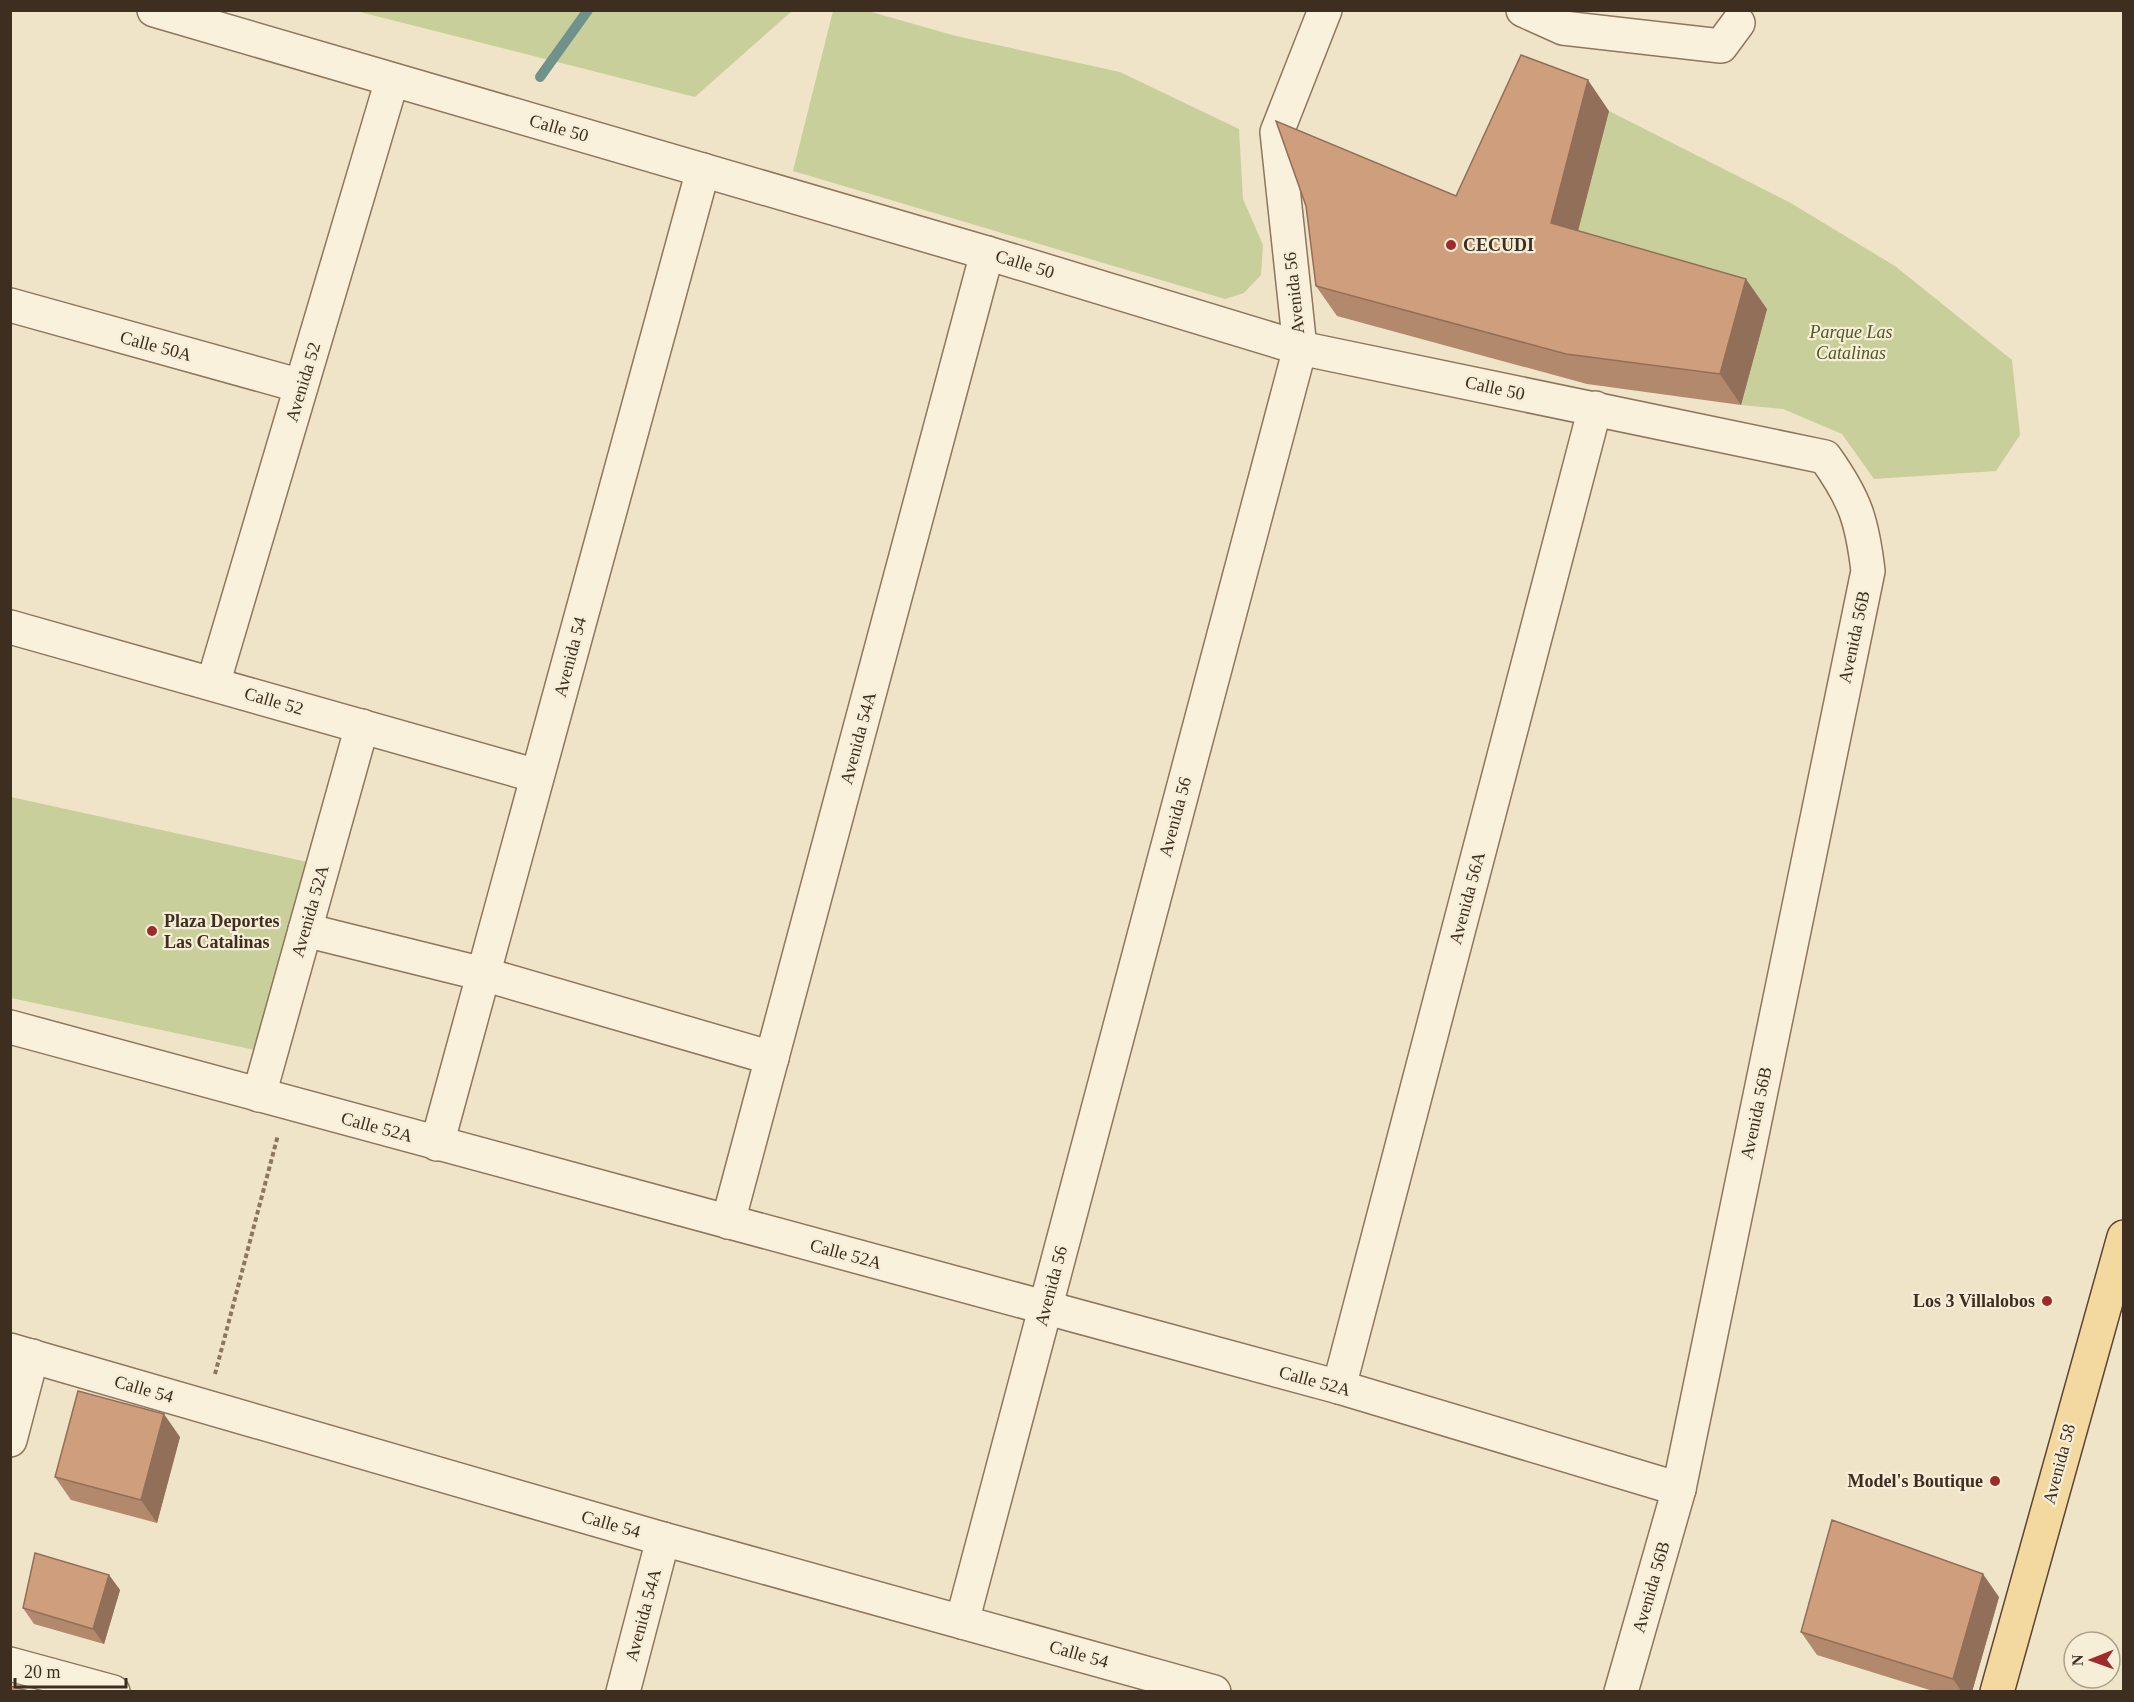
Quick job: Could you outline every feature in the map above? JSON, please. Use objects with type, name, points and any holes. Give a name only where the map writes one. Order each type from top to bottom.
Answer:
[{"type":"main road","name":"Avenida 58","points":[[1997,1692],[2124,1238]]},
{"type":"street","name":"Calle 50","points":[[154,10],[987,253],[1300,348],[1825,457],[1847,488],[1863,531]]},
{"type":"street","name":"Avenida 56","points":[[962,1622],[1300,348],[1277,132],[1325,10]]},
{"type":"street","points":[[1523,10],[1563,28],[1721,46],[1738,23]]},
{"type":"street","name":"Avenida 52","points":[[213,684],[392,80]]},
{"type":"street","name":"Avenida 54","points":[[437,1144],[703,170]]},
{"type":"street","name":"Avenida 54A","points":[[728,1222],[987,253]]},
{"type":"street","name":"Calle 50A","points":[[10,306],[301,386]]},
{"type":"street","name":"Avenida 56A","points":[[1339,1387],[1595,408]]},
{"type":"street","name":"Avenida 56B","points":[[1621,1692],[1679,1489],[1868,571],[1863,531]]},
{"type":"street","name":"Calle 52","points":[[10,627],[537,776]]},
{"type":"street","name":"Avenida 52A","points":[[273,1099],[305,930],[362,726]]},
{"type":"street","points":[[305,930],[483,974],[772,1058]]},
{"type":"street","name":"Calle 52A","points":[[10,1027],[1339,1387],[1679,1489]]},
{"type":"street","points":[[10,1440],[21,1353]]},
{"type":"street","name":"Calle 54","points":[[21,1353],[663,1539],[1214,1692]]},
{"type":"street","name":"Avenida 54A","points":[[623,1692],[663,1539]]},
{"type":"street","points":[[10,1664],[113,1692]]},
{"type":"path","points":[[207,1407],[273,1099]]},
{"type":"green space","points":[[356,11],[792,11],[695,97]]},
{"type":"green space","points":[[833,11],[868,11],[956,36],[1120,72],[1239,129],[1243,199],[1263,245],[1261,275],[1244,293],[1225,299],[793,171]]},
{"type":"green space","name":"Parque Las Catalinas","points":[[1609,111],[1789,202],[1895,266],[2012,360],[2020,435],[1996,471],[1874,479],[1842,434],[1783,409],[1741,405],[1766,309],[1572,254]]},
{"type":"green space","name":"Plaza Deportes Las Catalinas","points":[[11,797],[312,863],[260,1051],[11,998]]},
{"type":"building","name":"CECUDI","points":[[1521,55],[1588,80],[1551,223],[1746,279],[1720,374],[1566,354],[1316,286],[1306,206],[1276,121],[1456,196]]},
{"type":"building","points":[[78,1391],[164,1414],[141,1500],[55,1477]]},
{"type":"building","points":[[1832,1520],[1983,1574],[1953,1679],[1801,1632]]},
{"type":"building","points":[[35,1553],[109,1575],[93,1629],[23,1608]]},
{"type":"building","points":[[10,1686],[32,1692],[10,1692]]},
{"type":"waterway","points":[[540,77],[588,10]]},
{"type":"place","name":"CECUDI","points":[[1451,245]]},
{"type":"place","name":"Plaza Deportes Las Catalinas","points":[[152,931]]},
{"type":"place","name":"Los 3 Villalobos","points":[[2047,1301]]},
{"type":"place","name":"Model's Boutique","points":[[1995,1481]]}]
